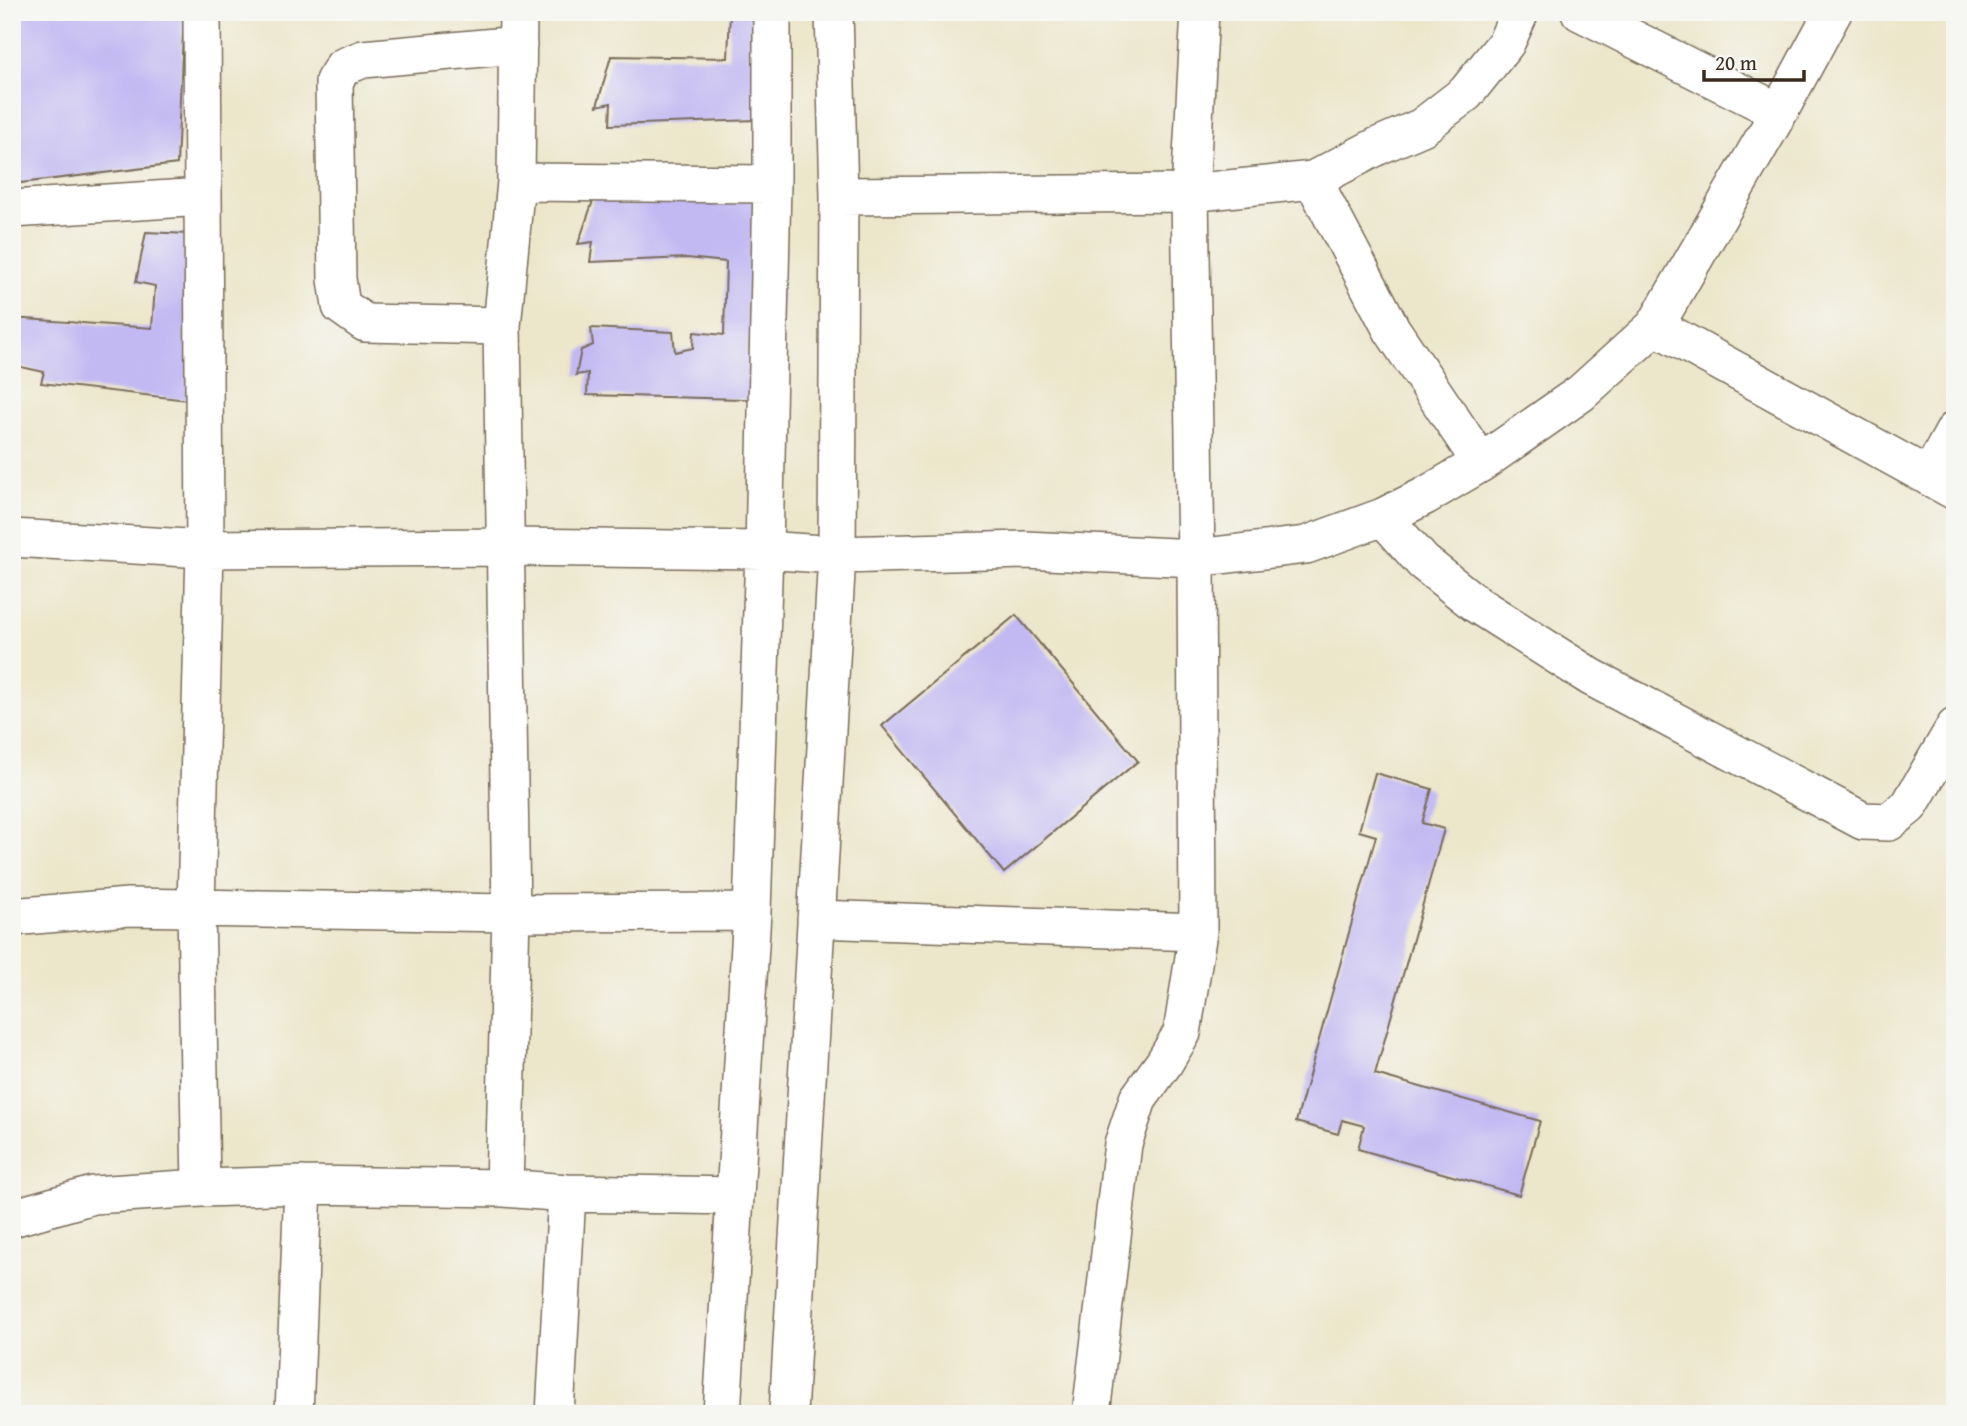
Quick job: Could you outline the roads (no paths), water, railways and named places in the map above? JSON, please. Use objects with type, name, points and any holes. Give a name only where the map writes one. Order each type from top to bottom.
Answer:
[{"type":"street","points":[[201,1188],[196,907],[205,549],[202,12]]},
{"type":"street","points":[[722,1414],[752,912],[764,550],[772,184],[772,12]]},
{"type":"street","points":[[788,1414],[837,555],[839,196],[834,12]]},
{"type":"street","points":[[1091,1414],[1123,1144],[1138,1099],[1182,1032],[1198,932],[1190,193],[1200,12]]},
{"type":"street","points":[[839,196],[1190,193],[1313,180],[1378,146],[1422,127],[1466,93],[1506,43],[1520,12]]},
{"type":"street","points":[[1580,12],[1779,112]]},
{"type":"street","points":[[12,538],[205,549],[506,547],[764,550],[837,555],[1025,550],[1196,558],[1306,545],[1383,517],[1480,463],[1581,393],[1655,326],[1779,112],[1833,12]]},
{"type":"street","points":[[502,326],[365,323],[341,306],[337,279],[334,81],[343,66],[518,29],[516,181],[502,326],[511,913],[504,1188]]},
{"type":"street","points":[[1313,180],[1392,330],[1480,463]]},
{"type":"street","points":[[516,181],[772,184]]},
{"type":"street","points":[[12,209],[203,197]]},
{"type":"street","points":[[1655,326],[1942,484],[1955,430]]},
{"type":"street","points":[[1383,517],[1423,562],[1488,612],[1591,677],[1863,821],[1889,822],[1909,806],[1955,727]]},
{"type":"street","points":[[12,917],[128,907],[511,913],[752,912]]},
{"type":"street","points":[[816,919],[1198,932]]},
{"type":"street","points":[[12,1218],[93,1195],[201,1188],[303,1185],[504,1188],[567,1193],[735,1196]]},
{"type":"street","points":[[294,1414],[303,1185]]},
{"type":"street","points":[[555,1414],[567,1193]]}]
